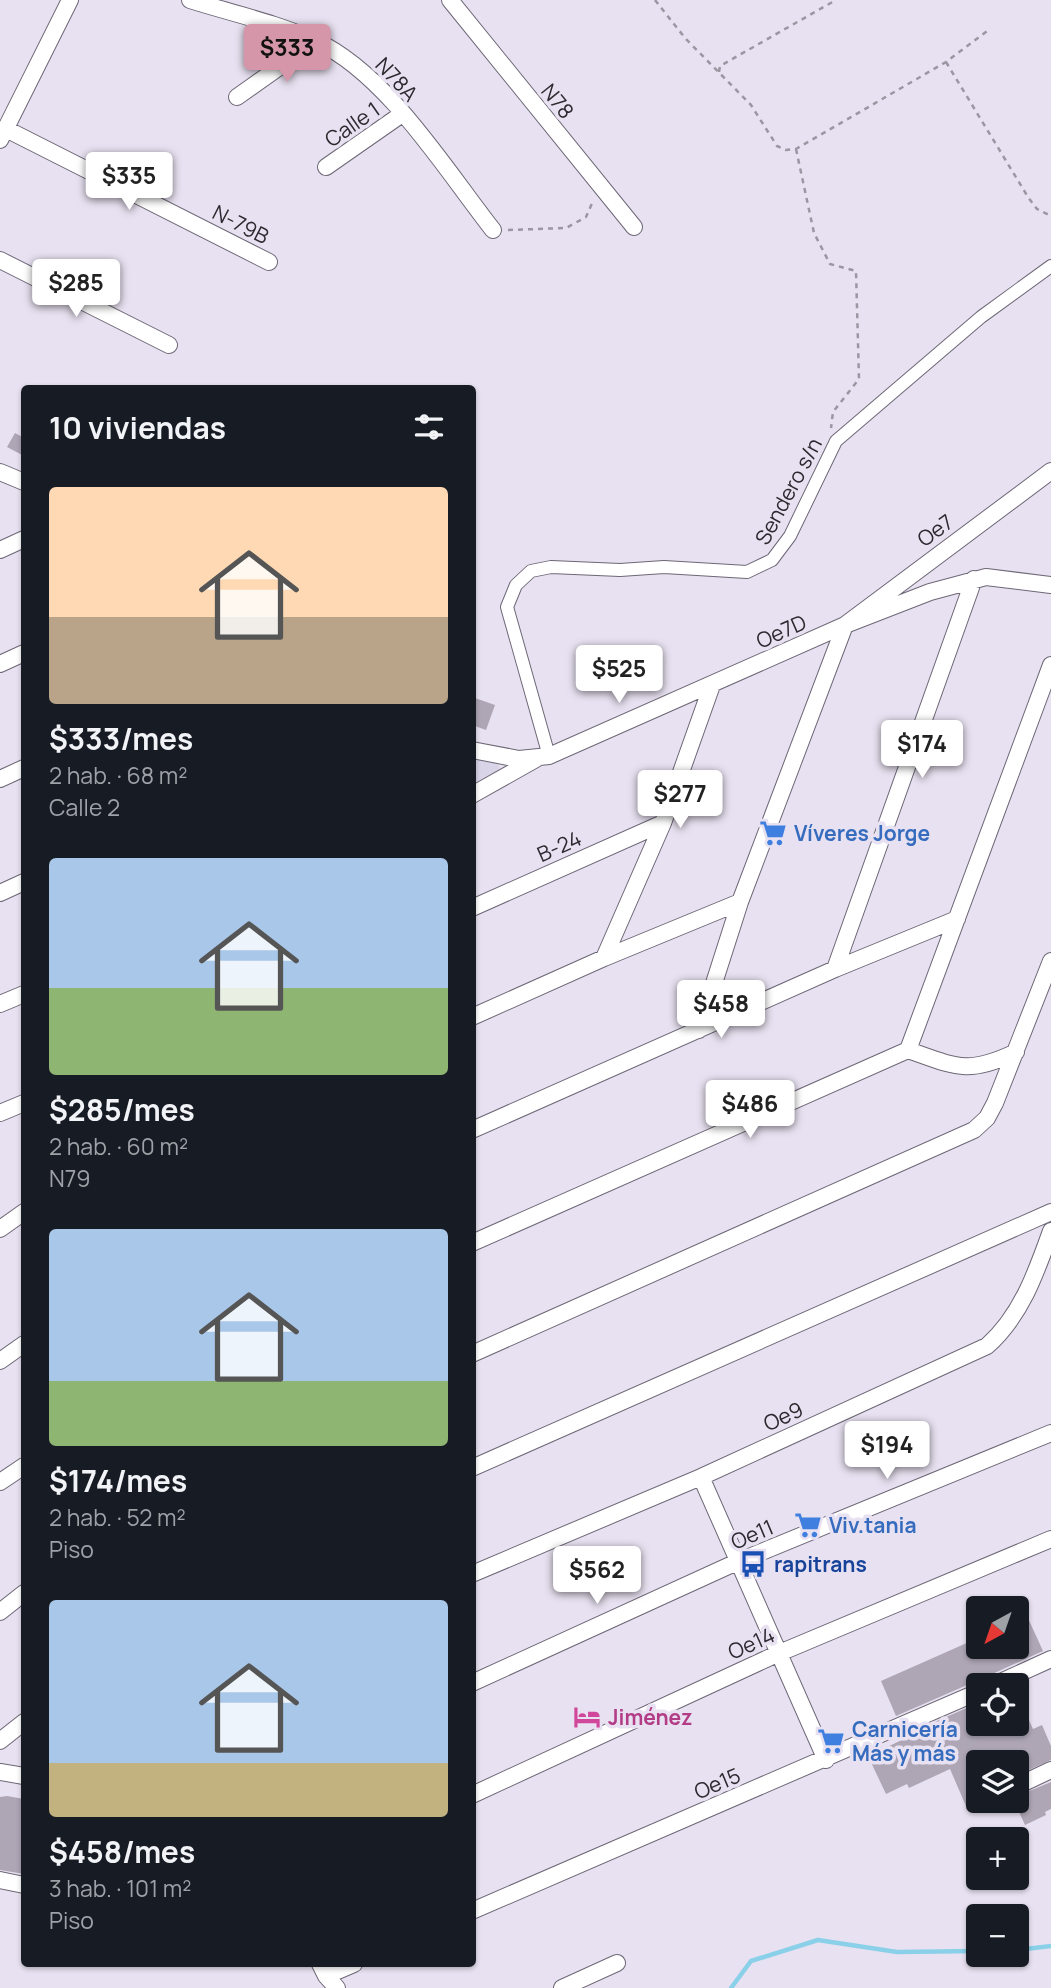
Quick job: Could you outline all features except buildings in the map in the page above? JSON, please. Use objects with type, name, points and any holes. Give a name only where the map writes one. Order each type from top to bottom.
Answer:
[{"type":"street","points":[[3,135],[69,0]]},
{"type":"street","name":"N78A","points":[[190,0],[316,41],[347,59],[372,80],[402,114],[493,230]]},
{"type":"street","name":"N78","points":[[450,0],[634,228]]},
{"type":"street","points":[[237,97],[316,41]]},
{"type":"street","name":"Calle 1","points":[[327,167],[402,114]]},
{"type":"street","name":"N-79B","points":[[3,135],[269,262]]},
{"type":"street","points":[[0,260],[169,345]]},
{"type":"street","name":"Sendero s/n","points":[[542,757],[507,607],[516,586],[531,571],[551,567],[620,570],[664,567],[747,572],[772,561],[790,536],[826,456],[836,441],[981,317],[1051,266]]},
{"type":"street","name":"Oe7","points":[[845,625],[1051,471]]},
{"type":"street","points":[[0,472],[21,481]]},
{"type":"street","points":[[0,550],[21,540]]},
{"type":"street","points":[[835,969],[974,579]]},
{"type":"street","name":"Oe7D","points":[[476,793],[542,757],[845,625],[974,579],[1010,579],[1051,585]]},
{"type":"street","points":[[699,1030],[740,902],[845,625]]},
{"type":"street","points":[[0,664],[21,654]]},
{"type":"street","points":[[908,1050],[1051,665]]},
{"type":"street","points":[[604,958],[663,822],[712,685]]},
{"type":"street","points":[[476,750],[542,757]]},
{"type":"street","points":[[0,779],[21,769]]},
{"type":"street","name":"B-24","points":[[476,906],[663,822]]},
{"type":"street","points":[[0,893],[21,883]]},
{"type":"street","points":[[476,1015],[604,958],[740,902]]},
{"type":"street","points":[[476,1128],[835,969],[957,919]]},
{"type":"street","points":[[476,1352],[974,1130],[987,1118],[1051,961]]},
{"type":"street","points":[[0,1004],[21,995]]},
{"type":"street","points":[[476,1241],[908,1050],[942,1062],[975,1068],[1016,1052]]},
{"type":"street","points":[[0,1113],[21,1104]]},
{"type":"street","points":[[476,1466],[1051,1212]]},
{"type":"street","points":[[0,1229],[21,1214]]},
{"type":"street","name":"Oe9","points":[[476,1572],[701,1477],[987,1346],[1003,1332],[1033,1283],[1051,1231]]},
{"type":"street","points":[[0,1361],[21,1345]]},
{"type":"street","name":"Oe11","points":[[476,1681],[737,1562],[1051,1433]]},
{"type":"street","points":[[0,1482],[21,1468]]},
{"type":"street","points":[[701,1477],[826,1760]]},
{"type":"street","name":"Oe14","points":[[476,1793],[777,1654],[1051,1539]]},
{"type":"street","points":[[0,1612],[21,1595]]},
{"type":"street","points":[[1020,1673],[1051,1659]]},
{"type":"street","name":"Oe15","points":[[476,1909],[966,1697]]},
{"type":"street","points":[[0,1741],[21,1724]]},
{"type":"street","points":[[1029,1780],[1051,1770]]},
{"type":"street","points":[[0,1772],[21,1776]]},
{"type":"street","points":[[0,1880],[21,1884]]},
{"type":"street","points":[[562,1988],[617,1964]]},
{"type":"street","points":[[328,1976],[348,1967]]},
{"type":"path","points":[[655,0],[751,105],[777,146],[786,150],[796,149],[946,62],[990,29]]},
{"type":"path","points":[[719,73],[720,66],[836,0]]},
{"type":"path","points":[[946,62],[1028,197],[1037,209],[1051,216]]},
{"type":"path","points":[[796,149],[814,233],[830,264],[856,271],[858,288],[859,379],[833,412],[826,456]]},
{"type":"path","points":[[493,230],[566,228],[586,217],[600,186]]},
{"type":"shaded area","points":[[476,758],[497,761],[500,770],[476,782]]},
{"type":"waterway","points":[[731,1988],[751,1961],[818,1940],[897,1952],[966,1951]]},
{"type":"waterway","points":[[1029,1949],[1051,1946]]},
{"type":"place","name":"Víveres Jorge","points":[[773,833]]},
{"type":"place","name":"Viv.tania","points":[[808,1525]]},
{"type":"place","name":"rapitrans","points":[[753,1564]]},
{"type":"place","name":"Jiménez","points":[[587,1717]]},
{"type":"place","name":"Carnicería Más y más","points":[[831,1741]]}]
